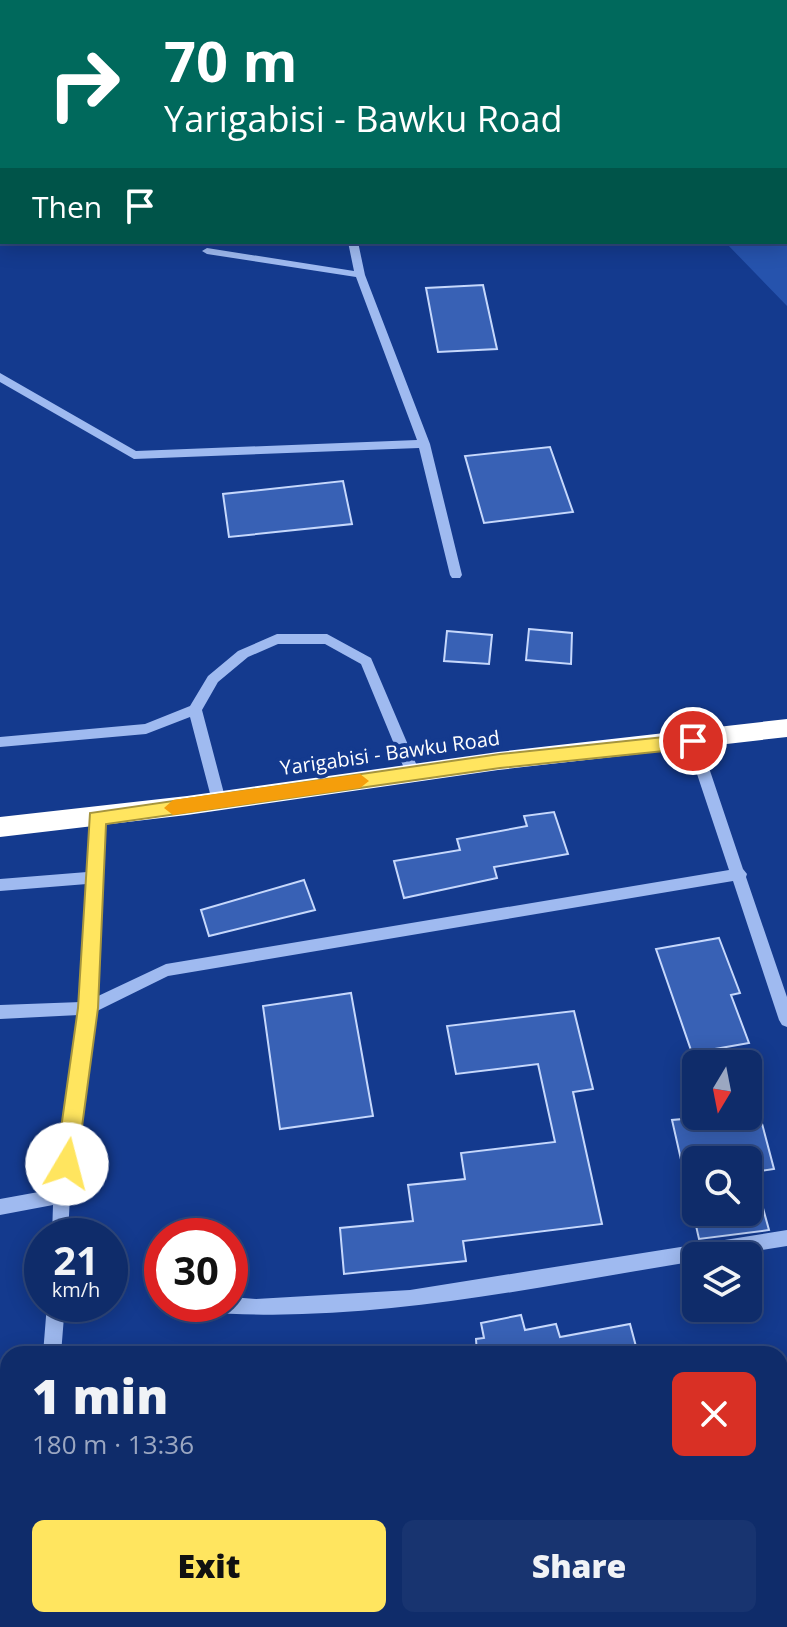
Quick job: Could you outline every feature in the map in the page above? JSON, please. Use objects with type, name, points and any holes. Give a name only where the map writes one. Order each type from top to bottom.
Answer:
[{"type":"highway","name":"Yarigabisi - Bawku Road","points":[[0,827],[97,818],[413,773],[787,728]]},
{"type":"street","points":[[353,244],[360,275],[424,444],[456,575]]},
{"type":"street","points":[[207,251],[360,275]]},
{"type":"street","points":[[0,377],[134,455],[424,444]]},
{"type":"street","points":[[0,742],[146,729],[195,710],[213,679],[243,654],[277,639],[327,639],[366,661],[413,773]]},
{"type":"street","points":[[195,710],[219,801]]},
{"type":"street","points":[[693,741],[787,1020]]},
{"type":"street","points":[[61,1218],[88,1008],[97,818]]},
{"type":"street","points":[[0,1012],[88,1008],[166,970],[740,874]]},
{"type":"street","points":[[0,885],[94,877]]},
{"type":"street","points":[[0,1207],[62,1195]]},
{"type":"street","points":[[248,1307],[410,1298],[787,1238]]},
{"type":"street","points":[[53,1346],[55,1322]]},
{"type":"shaded area","points":[[727,244],[787,244],[787,306]]},
{"type":"building","points":[[483,285],[497,349],[438,352],[426,288]]},
{"type":"building","points":[[550,447],[573,512],[484,523],[465,456]]},
{"type":"building","points":[[343,481],[352,524],[229,537],[223,494]]},
{"type":"building","points":[[529,629],[572,633],[571,664],[526,660]]},
{"type":"building","points":[[447,631],[492,635],[489,664],[444,661]]},
{"type":"building","points":[[554,812],[568,854],[494,867],[497,878],[404,898],[394,861],[460,850],[457,839],[527,826],[524,816]]},
{"type":"building","points":[[304,880],[315,910],[209,936],[201,910]]},
{"type":"building","points":[[719,938],[740,993],[731,995],[749,1043],[691,1050],[656,949]]},
{"type":"building","points":[[351,993],[373,1116],[280,1129],[263,1006]]},
{"type":"building","points":[[574,1011],[593,1089],[573,1092],[602,1224],[463,1241],[466,1261],[344,1274],[340,1228],[413,1221],[408,1185],[465,1179],[461,1153],[555,1142],[538,1064],[456,1074],[447,1026]]},
{"type":"building","points":[[682,1119],[682,1130],[762,1130],[762,1124],[774,1169],[762,1171],[762,1146],[682,1146],[682,1164],[672,1120]]},
{"type":"building","points":[[762,1205],[769,1230],[699,1239],[696,1226],[762,1226]]},
{"type":"building","points":[[521,1315],[525,1330],[556,1324],[560,1337],[630,1324],[636,1346],[476,1346],[476,1339],[484,1338],[481,1323]]},
{"type":"slow traffic","points":[[173,808],[360,781]]},
{"type":"route","points":[[67,1164],[88,1008],[97,818],[500,761],[693,741]]}]
